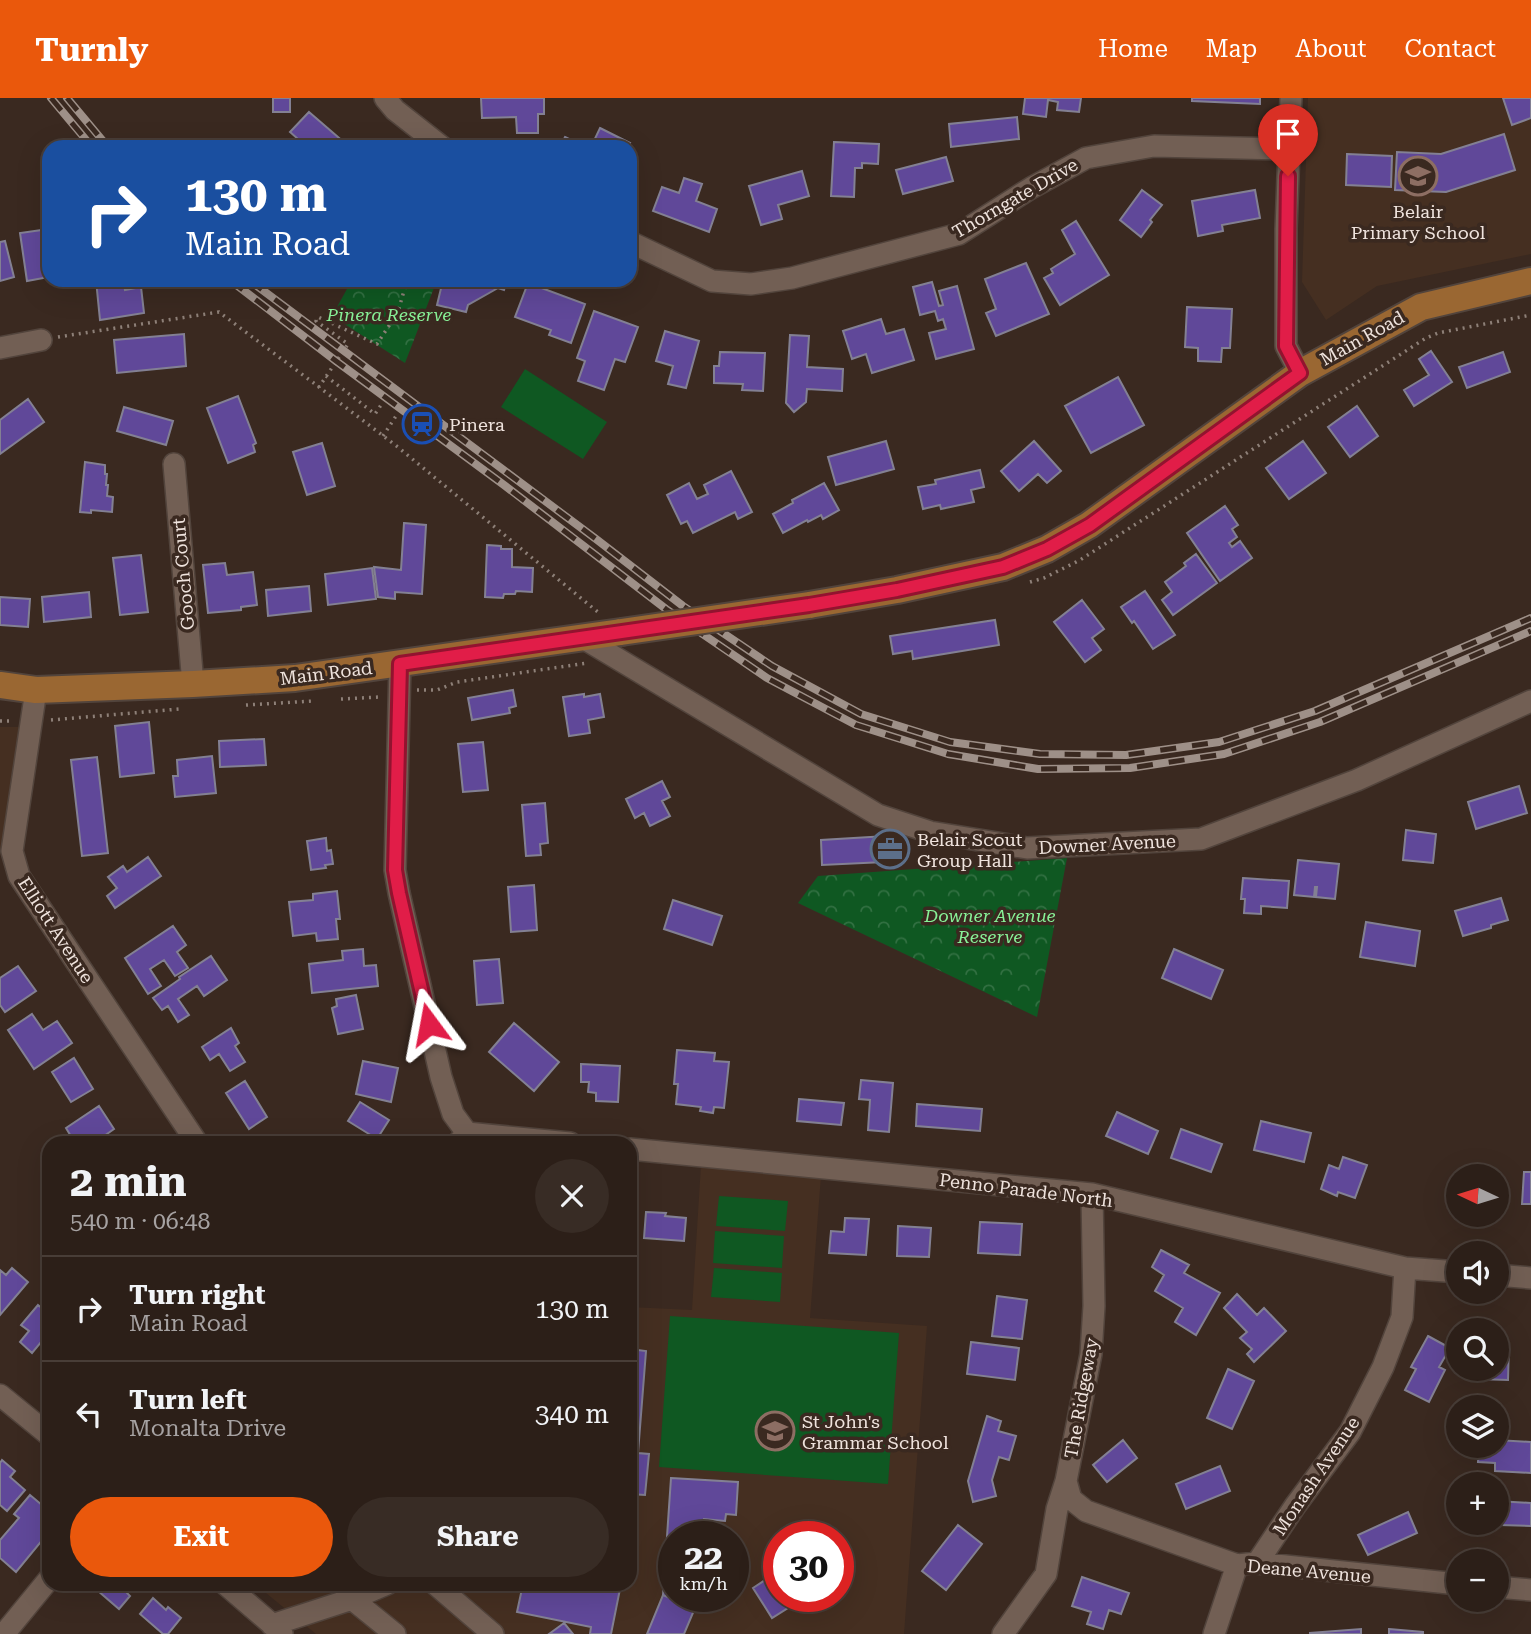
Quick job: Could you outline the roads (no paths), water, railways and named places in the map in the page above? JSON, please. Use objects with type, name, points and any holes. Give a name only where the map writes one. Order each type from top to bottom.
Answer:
[{"type":"main road","name":"Main Road","points":[[0,685],[36,690],[189,696],[295,678],[809,605],[897,590],[1003,567],[1047,549],[1090,525],[1300,373],[1421,307],[1531,281]]},
{"type":"street","points":[[385,98],[395,110],[433,140]]},
{"type":"street","points":[[1291,98],[1286,346],[1300,373]]},
{"type":"street","name":"Thorngate Drive","points":[[637,245],[712,281],[751,284],[792,278],[959,233],[1031,188],[1086,158],[1154,146],[1288,149]]},
{"type":"street","points":[[0,348],[41,340]]},
{"type":"street","name":"Gooch Court","points":[[174,464],[189,696]]},
{"type":"street","name":"Downer Avenue","points":[[583,638],[878,815],[930,832],[1027,848],[1201,839],[1357,780],[1531,701]]},
{"type":"street","points":[[400,664],[397,881],[441,1077],[462,1136]]},
{"type":"street","name":"Elliott Avenue","points":[[36,690],[12,851],[19,876],[192,1136]]},
{"type":"street","name":"Penno Parade North","points":[[637,1150],[1092,1194],[1405,1268],[1446,1271]]},
{"type":"street","name":"The Ridgeway","points":[[1086,1511],[1071,1499],[1066,1481],[1091,1354],[1094,1306],[1092,1194]]},
{"type":"street","name":"Monash Avenue","points":[[1214,1634],[1247,1564],[1296,1506],[1350,1432],[1377,1378],[1402,1317],[1405,1268]]},
{"type":"street","points":[[1509,1276],[1531,1278]]},
{"type":"street","points":[[0,1395],[42,1430]]},
{"type":"street","points":[[1003,1634],[1045,1574],[1057,1509],[1066,1481]]},
{"type":"street","name":"Deane Avenue","points":[[1086,1511],[1247,1564],[1446,1583]]},
{"type":"street","points":[[4,1634],[42,1588]]},
{"type":"street","points":[[1509,1588],[1531,1590]]},
{"type":"street","points":[[233,1591],[278,1629],[371,1591]]},
{"type":"street","points":[[443,1591],[493,1634]]},
{"type":"street","points":[[352,1599],[395,1634]]},
{"type":"railway","points":[[51,98],[86,140]]},
{"type":"railway","points":[[67,98],[102,140]]},
{"type":"railway","points":[[239,287],[666,609],[767,678],[856,725],[948,754],[1038,769],[1130,768],[1224,754],[1320,722],[1531,631]]},
{"type":"railway","points":[[258,287],[683,606],[772,666],[861,714],[950,742],[1040,754],[1126,755],[1219,742],[1315,711],[1531,618]]},
{"type":"place","name":"Belair Primary School","points":[[1418,176]]},
{"type":"place","name":"Pinera","points":[[422,424]]},
{"type":"place","name":"Belair Scout Group Hall","points":[[890,849]]},
{"type":"place","name":"St John's Grammar School","points":[[775,1431]]},
{"type":"park label","name":"Pinera Reserve","points":[[389,314]]},
{"type":"park label","name":"Downer Avenue Reserve","points":[[990,925]]}]
